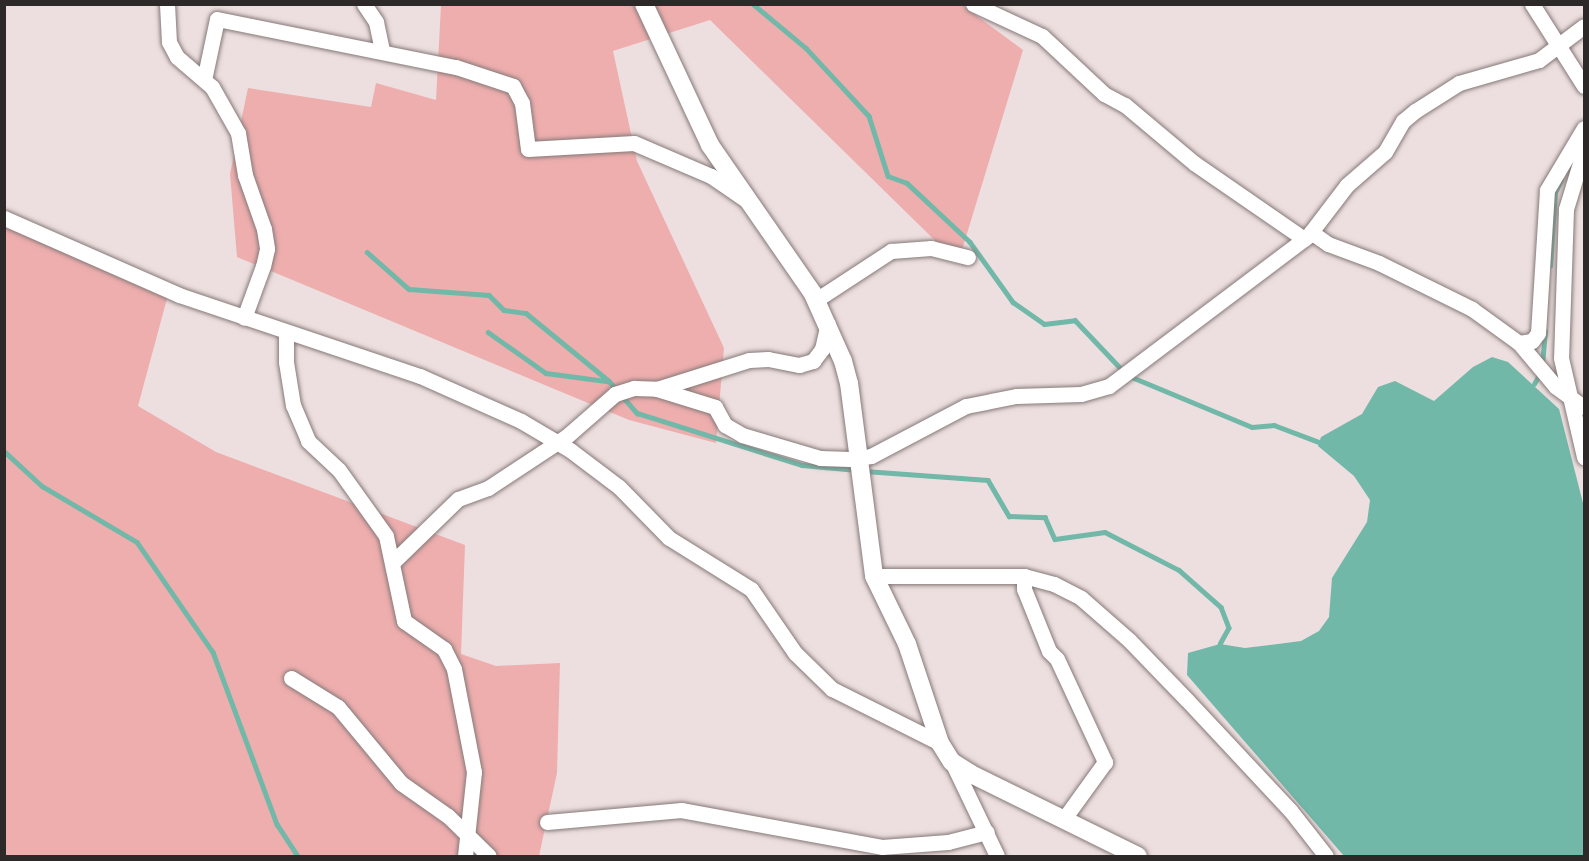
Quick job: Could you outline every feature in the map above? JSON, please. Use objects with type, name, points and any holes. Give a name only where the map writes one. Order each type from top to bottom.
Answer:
[{"type":"street","points":[[166,4],[169,42],[177,57],[204,80],[227,110],[238,133],[265,239],[263,266],[244,318]]},
{"type":"street","points":[[364,4],[376,22],[382,51]]},
{"type":"street","points":[[644,4],[710,145],[816,300],[828,324],[849,383],[874,576],[907,644],[940,743],[952,762],[997,856]]},
{"type":"street","points":[[973,4],[1041,36],[1104,94],[1125,105],[1194,164],[1307,236],[1379,263],[1472,309],[1519,343],[1569,399],[1584,407]]},
{"type":"street","points":[[1532,4],[1584,86]]},
{"type":"street","points":[[204,80],[217,19],[456,67],[513,86],[522,103],[528,149],[634,143],[711,176],[746,200]]},
{"type":"street","points":[[392,563],[458,499],[488,488],[583,424],[615,394],[634,388],[657,389],[715,407],[725,425],[742,435],[820,458],[858,459],[966,406],[1016,396],[1081,394],[1109,386],[1307,236],[1347,185],[1385,152],[1415,111],[1459,83],[1485,73],[1524,67],[1559,46],[1584,26]]},
{"type":"street","points":[[1519,343],[1532,341],[1538,333],[1547,190],[1584,128]]},
{"type":"street","points":[[1584,150],[1566,209],[1562,265],[1561,358],[1584,457]]},
{"type":"street","points":[[4,218],[180,295],[420,376],[521,421],[556,441],[619,487],[669,538],[751,589],[768,608],[795,653],[832,689],[940,743]]},
{"type":"street","points":[[816,300],[891,251],[931,248],[968,257]]},
{"type":"street","points":[[657,389],[749,360],[768,358],[799,365],[813,361],[822,349],[828,324]]},
{"type":"street","points":[[286,332],[286,362],[293,405],[308,441],[339,470],[386,536],[404,621],[444,649],[454,669],[474,772],[465,856]]},
{"type":"street","points":[[874,576],[1024,576],[1054,584],[1081,598],[1129,640],[1290,810],[1326,856]]},
{"type":"street","points":[[1024,576],[1024,589],[1049,651],[1057,659],[1105,762],[1063,820]]},
{"type":"street","points":[[291,678],[338,707],[401,783],[469,835],[489,856]]},
{"type":"street","points":[[952,762],[1138,856]]},
{"type":"street","points":[[547,822],[681,810],[882,847],[948,842],[987,832]]},
{"type":"shaded area","points":[[441,5],[962,5],[1023,50],[958,263],[710,20],[613,51],[637,161],[724,348],[716,443],[629,420],[237,257],[230,174],[248,88],[371,107],[376,83],[436,100]]},
{"type":"shaded area","points":[[5,222],[168,295],[138,406],[216,452],[465,545],[461,654],[496,666],[560,663],[557,773],[539,856],[5,856]]},
{"type":"shaded area","points":[[1492,357],[1508,362],[1559,409],[1584,507],[1584,856],[1344,856],[1187,675],[1188,653],[1220,644],[1245,648],[1301,641],[1319,631],[1329,617],[1332,578],[1367,522],[1370,500],[1354,476],[1318,446],[1321,437],[1362,414],[1378,387],[1395,381],[1434,401],[1473,367]]},
{"type":"waterway","points":[[753,4],[806,48],[869,116],[888,176],[907,183],[970,242],[1013,302],[1044,324],[1075,320],[1127,375],[1252,427],[1274,425],[1319,442]]},
{"type":"waterway","points":[[1550,266],[1555,192],[1561,180]]},
{"type":"waterway","points":[[367,252],[409,289],[489,295],[504,310],[526,313],[609,381],[637,413],[802,465],[857,470]]},
{"type":"waterway","points":[[1542,365],[1545,331]]},
{"type":"waterway","points":[[488,332],[546,373],[607,381]]},
{"type":"waterway","points":[[1534,384],[1540,373]]},
{"type":"waterway","points":[[4,451],[42,486],[137,542],[213,652],[277,824],[298,856]]},
{"type":"waterway","points":[[865,471],[988,480],[1009,516],[1045,517],[1055,539],[1105,532],[1179,570],[1221,607],[1229,628],[1220,644]]}]
